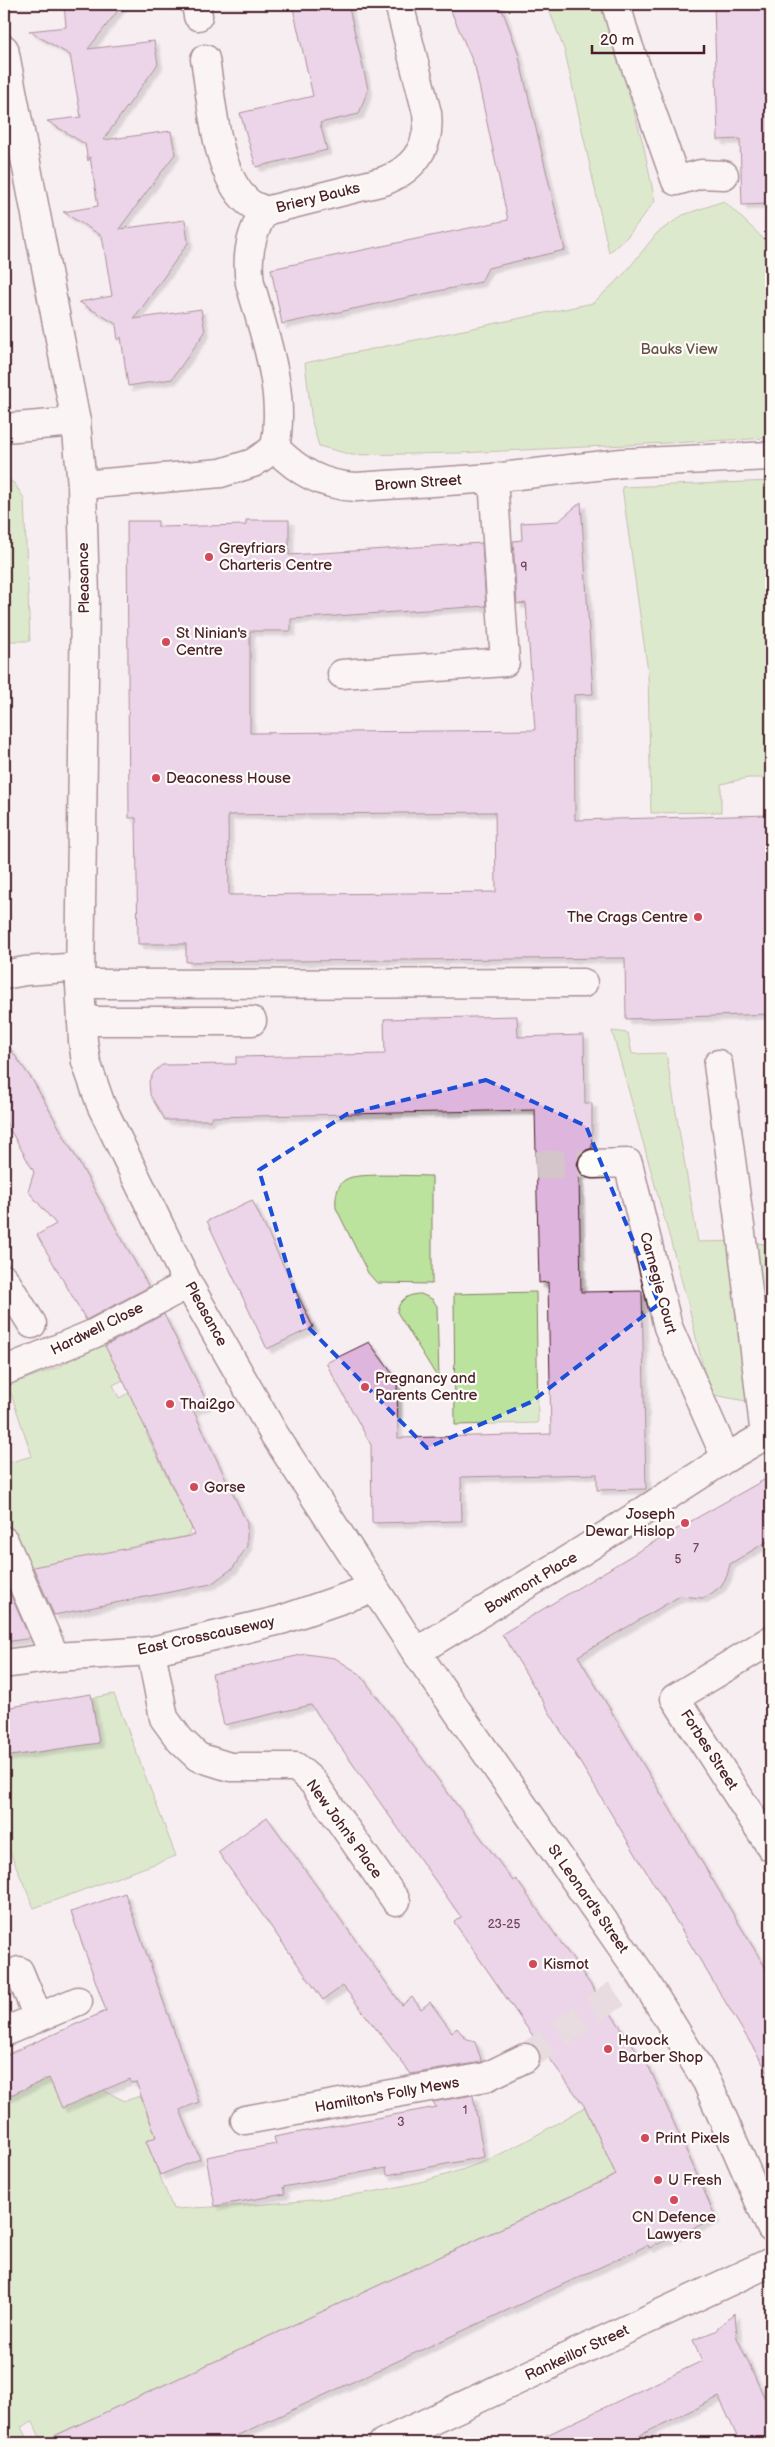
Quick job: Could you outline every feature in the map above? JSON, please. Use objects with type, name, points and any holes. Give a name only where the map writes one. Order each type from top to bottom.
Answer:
[{"type":"street","name":"Briery Bauks","points":[[275,448],[279,428],[276,385],[248,266],[249,248],[253,233],[265,211],[384,182],[400,175],[412,165],[421,153],[426,139],[427,113],[399,4]]},
{"type":"street","points":[[616,4],[624,36],[676,181],[701,174],[724,175]]},
{"type":"street","name":"Pleasance","points":[[4,49],[13,136],[76,422],[82,485],[85,626],[80,976],[86,1062],[101,1105],[188,1284],[274,1434],[374,1588]]},
{"type":"street","points":[[205,59],[223,164],[231,180],[248,202],[265,211]]},
{"type":"street","points":[[4,428],[76,422]]},
{"type":"street","points":[[82,485],[220,473],[253,463],[275,448]]},
{"type":"street","name":"Brown Street","points":[[275,448],[292,465],[305,474],[340,486],[492,478],[622,463],[771,456]]},
{"type":"street","points":[[342,674],[505,662],[492,478]]},
{"type":"street","points":[[4,975],[25,971],[80,976],[583,983]]},
{"type":"street","points":[[82,1021],[252,1020]]},
{"type":"street","points":[[718,1064],[768,1434]]},
{"type":"street","name":"Carnegie Court","points":[[593,1164],[628,1163],[668,1327],[726,1458]]},
{"type":"street","points":[[4,1279],[32,1324]]},
{"type":"street","name":"Hardwell Close","points":[[4,1371],[93,1334],[188,1284]]},
{"type":"street","name":"Bowmont Place","points":[[416,1652],[582,1551],[726,1458],[768,1434]]},
{"type":"street","points":[[4,1541],[55,1657]]},
{"type":"street","name":"East Crosscauseway","points":[[4,1664],[55,1657],[150,1651],[281,1620],[374,1588]]},
{"type":"street","name":"St Leonard's Street","points":[[374,1588],[416,1652],[647,1984],[719,2105],[771,2228]]},
{"type":"street","name":"Forbes Street","points":[[771,1640],[675,1698],[771,1846]]},
{"type":"street","name":"New John's Place","points":[[150,1651],[164,1718],[180,1740],[198,1757],[230,1767],[296,1767],[313,1782],[396,1901]]},
{"type":"street","points":[[19,1971],[38,2017]]},
{"type":"street","points":[[4,2032],[78,2000]]},
{"type":"street","name":"Hamilton's Folly Mews","points":[[245,2120],[486,2077],[525,2058]]},
{"type":"street","name":"Rankeillor Street","points":[[383,2443],[771,2262]]},
{"type":"highlighted area","points":[[486,1080],[586,1126],[659,1304],[531,1402],[427,1448],[304,1323],[259,1170],[347,1114]]},
{"type":"green space","points":[[547,4],[603,4],[643,143],[655,201],[628,236],[609,253],[565,52]]},
{"type":"green space","name":"Bauks View","points":[[724,201],[771,246],[771,438],[461,453],[352,455],[319,446],[312,422],[305,363],[593,303],[625,273],[657,233],[683,215]]},
{"type":"green space","points":[[4,478],[14,483],[24,498],[30,641],[4,641]]},
{"type":"green space","points":[[771,481],[771,778],[748,778],[721,784],[721,812],[651,813],[648,672],[622,487]]},
{"type":"green space","points":[[612,1031],[628,1033],[632,1054],[666,1053],[698,1242],[742,1241],[771,1245],[771,1406],[709,1394],[689,1307]]},
{"type":"green space","points":[[355,1176],[432,1176],[432,1284],[377,1283],[368,1273],[336,1208],[339,1186],[345,1180]]},
{"type":"green space","points":[[536,1292],[538,1423],[455,1425],[454,1294]]},
{"type":"green space","points":[[421,1294],[432,1299],[437,1306],[439,1380],[397,1312],[398,1307],[405,1298]]},
{"type":"green space","points":[[111,1334],[117,1348],[109,1353],[123,1380],[113,1385],[119,1398],[137,1389],[160,1427],[146,1433],[192,1529],[187,1536],[148,1545],[57,1614],[50,1616],[4,1516],[4,1464],[32,1456],[8,1385],[59,1367]]},
{"type":"green space","points":[[114,1694],[176,1856],[34,1908],[4,1838],[4,1757],[99,1743],[92,1698]]},
{"type":"green space","points":[[49,2078],[103,2090],[125,2101],[140,2096],[156,2137],[146,2141],[173,2209],[320,2199],[393,2188],[429,2180],[494,2157],[585,2107],[616,2175],[42,2442],[33,2422],[21,2427],[29,2443],[20,2443],[18,2440],[4,2443],[4,2098]]},
{"type":"building","points":[[64,4],[123,4],[88,49],[154,41],[158,64],[103,140],[171,131],[175,154],[119,229],[185,220],[188,243],[134,319],[201,309],[205,332],[172,379],[128,386],[121,337],[118,341],[116,324],[79,302],[112,296],[102,236],[63,212],[98,206],[90,157],[88,161],[85,144],[47,121],[81,117],[70,55],[29,31],[66,27]]},
{"type":"building","points":[[292,4],[348,4],[368,89],[359,114],[320,123],[327,150],[256,167],[240,113],[313,96]]},
{"type":"building","points":[[448,4],[500,4],[517,49],[565,250],[488,268],[481,282],[282,324],[271,269],[508,220],[475,67]]},
{"type":"building","points":[[714,4],[767,4],[771,204],[742,205],[740,139],[718,140]]},
{"type":"building","points":[[581,502],[593,694],[574,695],[575,820],[771,815],[771,1014],[626,1019],[625,958],[186,962],[186,944],[138,944],[136,818],[129,818],[127,521],[158,521],[158,527],[246,525],[246,520],[289,520],[289,555],[482,543],[486,606],[291,619],[291,631],[250,631],[250,733],[535,730],[526,603],[517,604],[513,541],[522,540],[521,523],[559,521]],"holes":[[[495,812],[496,892],[229,895],[228,815]]]},
{"type":"building","points":[[517,1016],[518,1037],[584,1035],[585,1103],[592,1103],[592,1148],[584,1151],[577,1164],[582,1175],[579,1175],[581,1292],[642,1291],[646,1489],[597,1490],[597,1474],[461,1477],[462,1521],[372,1523],[371,1445],[326,1363],[369,1342],[397,1380],[398,1438],[551,1434],[548,1282],[539,1283],[535,1110],[211,1117],[211,1120],[165,1120],[150,1095],[149,1081],[154,1072],[162,1065],[236,1064],[236,1057],[385,1054],[384,1019]]},
{"type":"building","points":[[4,1040],[33,1081],[149,1287],[86,1320],[37,1235],[56,1224],[28,1191],[34,1172],[4,1119]]},
{"type":"building","points":[[252,1200],[313,1327],[267,1349],[207,1221]]},
{"type":"building","points":[[164,1314],[208,1404],[193,1410],[247,1523],[247,1546],[233,1568],[211,1584],[54,1615],[33,1567],[195,1535],[123,1380],[105,1346]]},
{"type":"building","points":[[771,1476],[771,1539],[730,1564],[727,1576],[721,1586],[703,1598],[680,1596],[578,1656],[771,1977],[771,2077],[502,1634],[647,1546]]},
{"type":"building","points":[[4,1579],[29,1637],[26,1639],[4,1642]]},
{"type":"building","points":[[306,1654],[335,1658],[360,1674],[513,1881],[516,1879],[650,2069],[716,2218],[649,2248],[648,2245],[221,2443],[39,2443],[616,2175],[585,2107],[454,1922],[461,1917],[311,1705],[224,1725],[212,1674]]},
{"type":"building","points":[[91,1694],[99,1743],[4,1757],[4,1708]]},
{"type":"building","points":[[267,1817],[402,2005],[412,1997],[421,2009],[430,2002],[452,2032],[457,2028],[465,2038],[475,2042],[482,2062],[411,2074],[343,1986],[323,2000],[218,1852]]},
{"type":"building","points":[[125,1893],[199,2102],[180,2110],[200,2159],[160,2175],[146,2141],[156,2137],[136,2082],[131,2083],[130,2079],[62,2108],[49,2078],[4,2098],[4,2056],[106,2011],[71,1912]]},
{"type":"building","points":[[473,2095],[484,2157],[387,2175],[386,2168],[283,2187],[285,2194],[215,2206],[206,2157],[276,2144],[274,2137],[436,2107],[433,2102]]},
{"type":"building","points":[[735,2313],[737,2338],[771,2412],[771,2443],[740,2443],[719,2397],[624,2443],[530,2443],[702,2361],[693,2340],[715,2331]]},
{"type":"tunnel","points":[[536,1165],[593,1164]]},
{"type":"tunnel","points":[[525,2058],[642,1976]]},
{"type":"place","name":"Greyfriars Charteris Centre","points":[[209,557]]},
{"type":"place","name":"St Ninian's Centre","points":[[166,642]]},
{"type":"place","name":"Deaconess House","points":[[156,778]]},
{"type":"place","name":"The Crags Centre","points":[[698,917]]},
{"type":"place","name":"Pregnancy and Parents Centre","points":[[365,1387]]},
{"type":"place","name":"Thai2go","points":[[170,1404]]},
{"type":"place","name":"Gorse","points":[[194,1487]]},
{"type":"place","name":"Joseph Dewar Hislop","points":[[685,1523]]},
{"type":"place","name":"Kismot","points":[[533,1964]]},
{"type":"place","name":"Havock Barber Shop","points":[[608,2049]]},
{"type":"place","name":"Print Pixels","points":[[645,2138]]},
{"type":"place","name":"U Fresh","points":[[658,2180]]},
{"type":"place","name":"CN Defence Lawyers","points":[[674,2200]]}]
